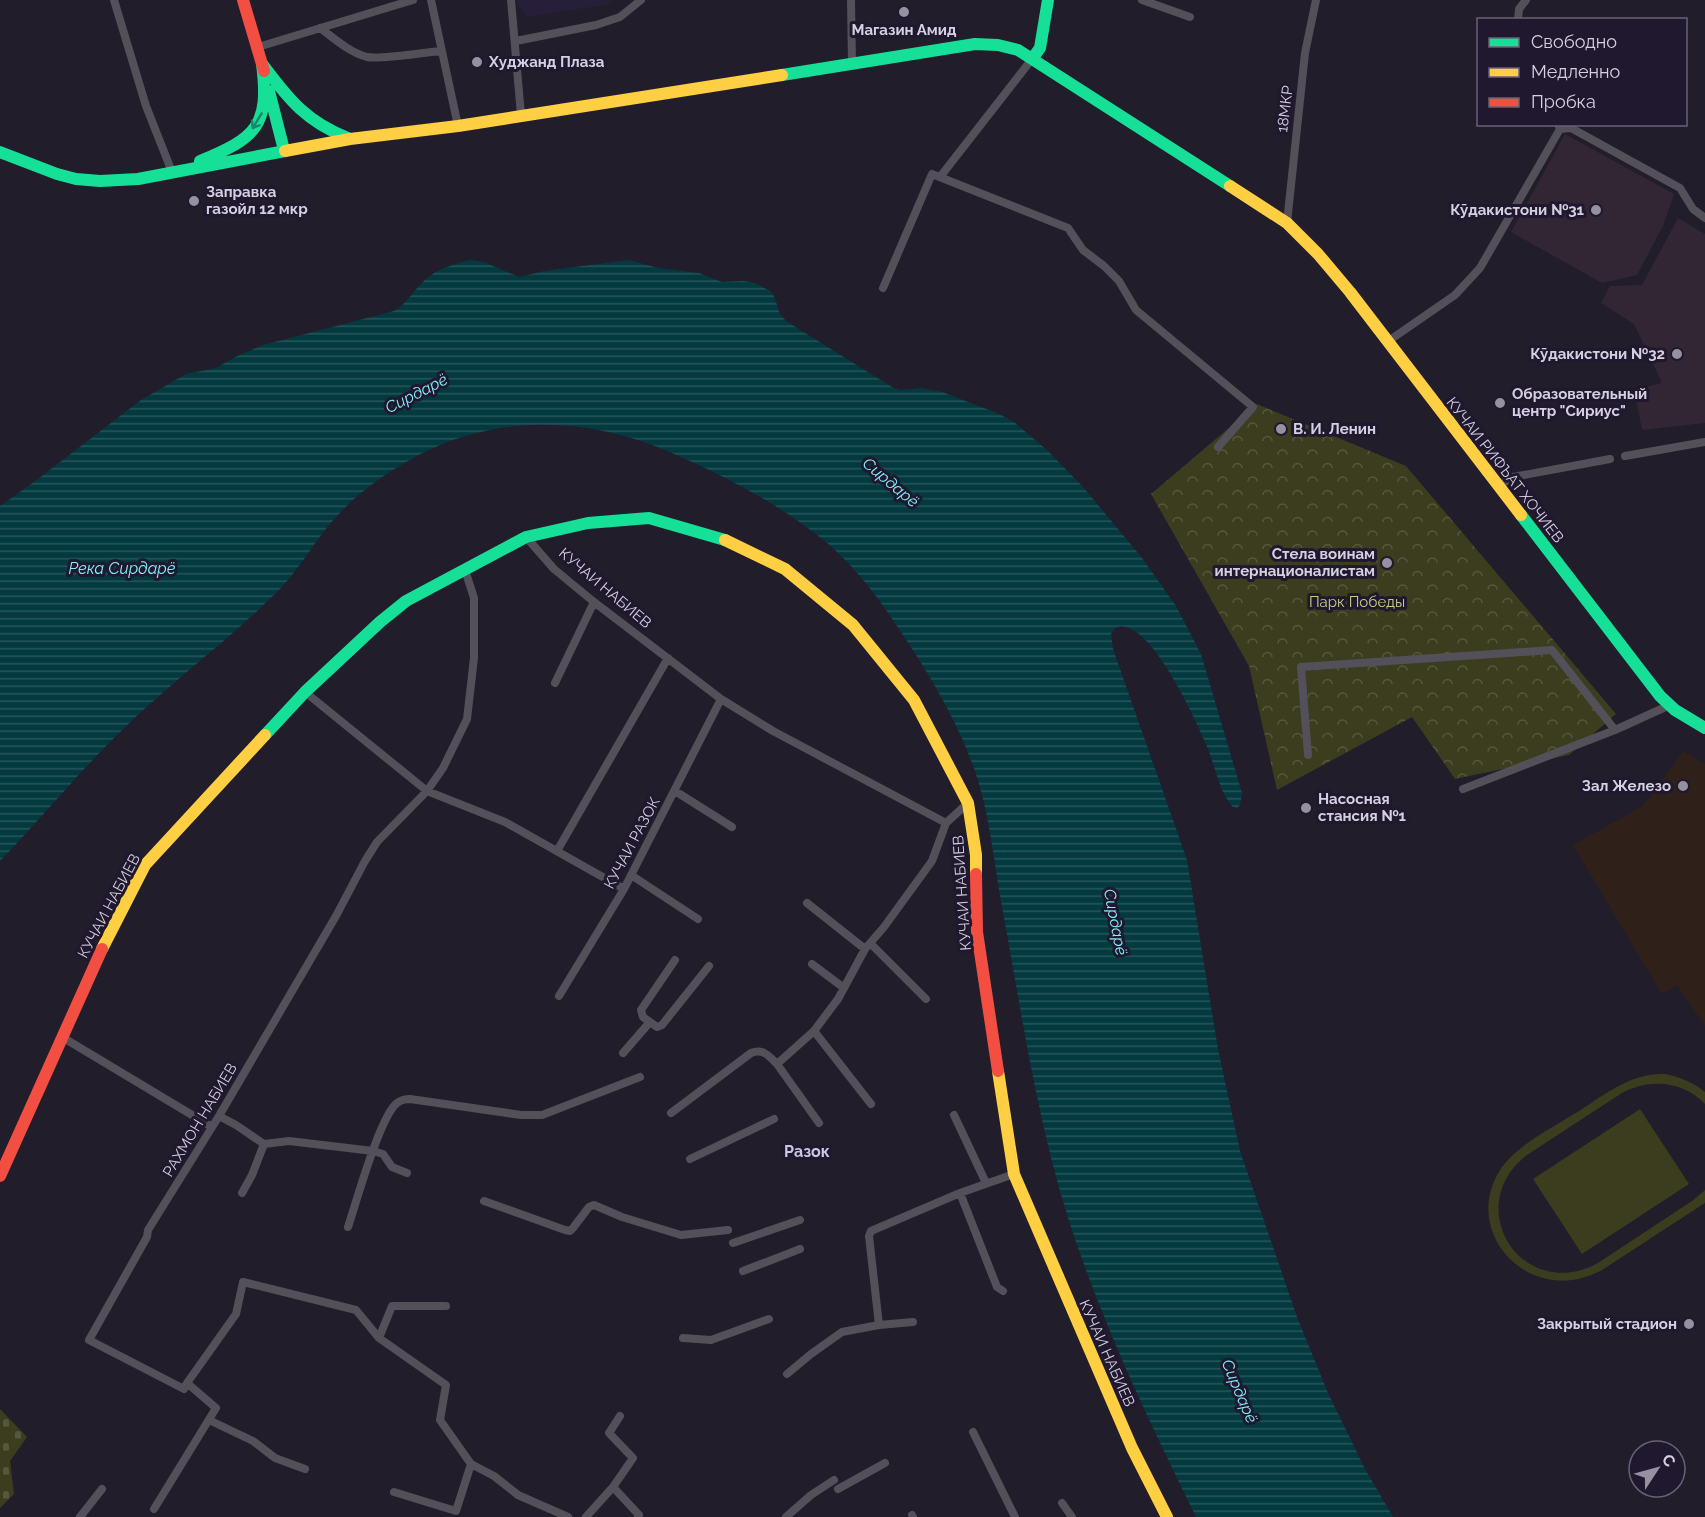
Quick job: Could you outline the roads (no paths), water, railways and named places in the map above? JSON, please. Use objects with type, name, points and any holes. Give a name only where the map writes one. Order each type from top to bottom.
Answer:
[{"type":"main road","points":[[243,0],[258,47],[284,150]]},
{"type":"main road","points":[[1032,59],[1040,48],[1048,0]]},
{"type":"main road","name":"КУЧАИ РИФЪАТ ХОЧИЕВ","points":[[172,172],[350,139],[458,126],[975,44],[998,45],[1018,50],[1287,223],[1318,254],[1660,696],[1705,728]]},
{"type":"main road","points":[[2,149],[40,168],[75,178],[108,181],[138,179],[172,172],[226,150],[254,128],[262,116],[265,103],[262,64]]},
{"type":"main road","points":[[262,64],[287,98],[306,118],[329,132],[350,139]]},
{"type":"main road","name":"КУЧАИ НАБИЕВ","points":[[0,1176],[93,967],[145,865],[305,692],[380,622],[406,600],[526,537],[588,523],[649,518],[719,537],[785,569],[853,625],[914,700],[968,803],[976,855],[977,932],[1014,1174],[1132,1448],[1167,1517]]},
{"type":"street","points":[[114,0],[146,106],[172,172]]},
{"type":"street","points":[[258,47],[413,0]]},
{"type":"street","points":[[431,0],[458,126]]},
{"type":"street","points":[[511,0],[521,115]]},
{"type":"street","points":[[516,41],[596,25],[620,17],[641,0]]},
{"type":"street","points":[[851,0],[852,64]]},
{"type":"street","points":[[1142,0],[1190,16]]},
{"type":"street","name":"18МКР","points":[[1287,223],[1302,77],[1316,0]]},
{"type":"street","points":[[1518,18],[1519,9],[1526,0]]},
{"type":"street","points":[[320,28],[356,53],[370,58],[442,51]]},
{"type":"street","points":[[940,177],[1032,59]]},
{"type":"street","points":[[1387,342],[1455,295],[1480,268],[1559,127],[1571,128],[1680,188],[1693,209],[1705,218]]},
{"type":"street","points":[[883,288],[932,174],[1068,228],[1083,250],[1119,281],[1136,310],[1253,408],[1218,447]]},
{"type":"street","points":[[1625,456],[1705,442]]},
{"type":"street","points":[[1498,486],[1513,477],[1610,459]]},
{"type":"street","name":"КУЧАИ НАБИЕВ","points":[[526,537],[554,568],[594,602],[721,699],[772,731],[946,823]]},
{"type":"street","points":[[427,791],[443,768],[467,719],[474,658],[474,598],[465,570]]},
{"type":"street","points":[[555,683],[594,602]]},
{"type":"street","points":[[1308,754],[1301,666],[1552,650],[1615,730]]},
{"type":"street","points":[[557,851],[668,658]]},
{"type":"street","points":[[305,692],[427,791],[505,822],[624,889]]},
{"type":"street","name":"КУЧАИ РАЗОК","points":[[559,996],[624,889],[721,699]]},
{"type":"street","points":[[1463,789],[1615,730],[1670,705]]},
{"type":"street","name":"РАХМОН НАБИЕВ","points":[[187,1383],[184,1389],[89,1340],[147,1237],[148,1230],[219,1116],[377,842],[427,791]]},
{"type":"street","points":[[675,791],[732,827]]},
{"type":"street","points":[[777,1064],[814,1031],[838,999],[868,946],[932,861],[946,823],[968,803]]},
{"type":"street","points":[[631,875],[698,919]]},
{"type":"street","points":[[807,903],[868,946],[926,999]]},
{"type":"street","points":[[675,960],[641,1010],[643,1017],[657,1027],[662,1026],[709,966]]},
{"type":"street","points":[[812,964],[844,988]]},
{"type":"street","points":[[623,1053],[650,1022]]},
{"type":"street","points":[[814,1031],[871,1104]]},
{"type":"street","points":[[62,1037],[212,1127]]},
{"type":"street","points":[[671,1113],[751,1053],[758,1051],[765,1052],[777,1064],[819,1123]]},
{"type":"street","points":[[348,1227],[373,1151],[389,1112],[396,1104],[410,1099],[521,1115],[542,1114],[640,1077]]},
{"type":"street","points":[[954,1115],[986,1184]]},
{"type":"street","points":[[219,1116],[264,1144],[289,1141],[373,1151],[383,1154],[392,1167],[407,1173]]},
{"type":"street","points":[[690,1159],[774,1119]]},
{"type":"street","points":[[242,1193],[264,1144]]},
{"type":"street","points":[[879,1325],[869,1236],[871,1231],[960,1193],[1014,1174]]},
{"type":"street","points":[[960,1193],[997,1287],[1004,1291]]},
{"type":"street","points":[[484,1201],[566,1230],[573,1228],[589,1207],[594,1205],[622,1217],[681,1235],[728,1230]]},
{"type":"street","points":[[733,1243],[800,1220]]},
{"type":"street","points":[[743,1271],[800,1249]]},
{"type":"street","points":[[154,1509],[216,1408],[187,1383],[236,1314],[243,1282],[357,1310],[379,1338],[446,1385],[440,1420],[471,1464],[494,1476],[518,1495],[568,1517]]},
{"type":"street","points":[[379,1338],[392,1306],[446,1306]]},
{"type":"street","points":[[683,1338],[711,1340],[769,1319]]},
{"type":"street","points":[[787,1374],[842,1332],[913,1322]]},
{"type":"street","points":[[586,1517],[613,1487],[633,1458],[609,1433],[620,1416]]},
{"type":"street","points":[[209,1420],[253,1441],[275,1458],[305,1469]]},
{"type":"street","points":[[973,1432],[1015,1517]]},
{"type":"street","points":[[838,1489],[885,1462]]},
{"type":"street","points":[[394,1492],[455,1514],[471,1464]]},
{"type":"street","points":[[786,1517],[811,1495],[834,1480]]},
{"type":"street","points":[[613,1487],[639,1515],[638,1517]]},
{"type":"street","points":[[80,1517],[102,1489]]},
{"type":"street","points":[[1062,1503],[1072,1517]]},
{"type":"water","name":"Река Сирдарё","points":[[469,260],[484,262],[519,277],[544,271],[629,260],[658,268],[699,273],[722,282],[755,283],[770,291],[780,314],[786,321],[892,387],[900,390],[922,388],[942,392],[1014,422],[1047,450],[1084,488],[1142,558],[1176,606],[1201,654],[1242,793],[1240,805],[1237,808],[1233,807],[1220,785],[1209,752],[1182,693],[1156,652],[1142,637],[1128,628],[1115,628],[1111,634],[1113,649],[1187,860],[1218,1049],[1240,1151],[1297,1317],[1328,1393],[1365,1469],[1393,1517],[1196,1517],[1108,1326],[1065,1208],[1054,1171],[1037,1094],[983,801],[974,768],[952,717],[905,638],[849,563],[790,515],[752,492],[692,462],[638,440],[604,431],[569,426],[535,425],[500,428],[466,436],[433,448],[401,465],[353,500],[329,525],[278,591],[121,731],[0,861],[0,506],[141,400],[186,374],[216,368],[263,345],[394,311],[430,276],[446,267]]},
{"type":"place","name":"Магазин Амид","points":[[904,12]]},
{"type":"place","name":"Худжанд Плаза","points":[[477,62]]},
{"type":"place","name":"Заправка газойл 12 мкр","points":[[194,201]]},
{"type":"place","name":"Кӯдакистони №31","points":[[1596,210]]},
{"type":"place","name":"Кӯдакистони №32","points":[[1677,354]]},
{"type":"place","name":"Образовательный центр \"Сириус\"","points":[[1500,403]]},
{"type":"place","name":"В. И. Ленин","points":[[1281,429]]},
{"type":"place","name":"Стела воинам интернационалистам","points":[[1387,563]]},
{"type":"place","name":"Зал Железо","points":[[1683,786]]},
{"type":"place","name":"Насосная стансия №1","points":[[1306,808]]},
{"type":"place","name":"Закрытый стадион","points":[[1689,1324]]},
{"type":"district","name":"Разок","points":[[807,1151]]},
{"type":"water label","name":"Сирдарё","points":[[416,393]]},
{"type":"water label","name":"Сирдарё","points":[[891,482]]},
{"type":"water label","name":"Сирдарё","points":[[1116,922]]},
{"type":"water label","name":"Сирдарё","points":[[1240,1391]]},
{"type":"park label","name":"Парк Победы","points":[[1357,602]]}]
